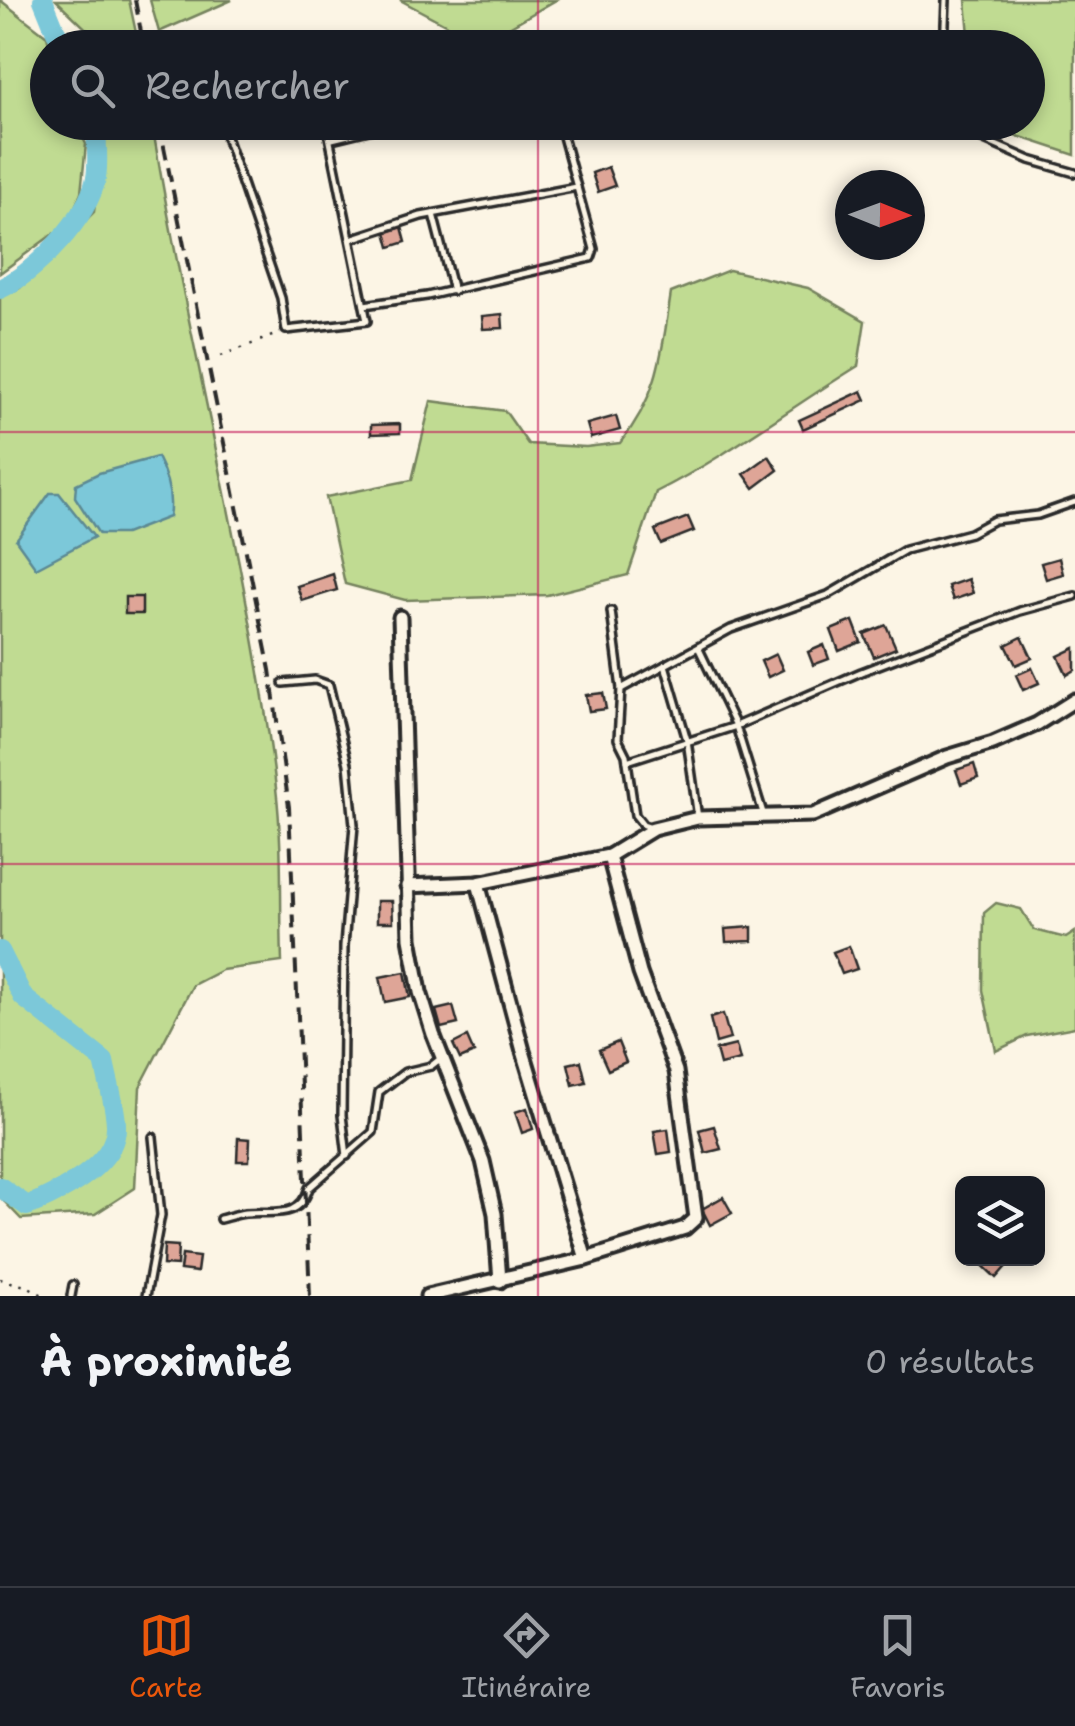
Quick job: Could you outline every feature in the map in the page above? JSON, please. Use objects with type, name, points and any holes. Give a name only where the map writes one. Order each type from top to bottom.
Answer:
[{"type":"street","points":[[400,616],[406,886],[414,968],[442,1056],[483,1161],[494,1214],[500,1281]]},
{"type":"street","points":[[406,886],[478,884],[609,856],[653,828],[698,818],[813,815],[947,757],[994,743],[1075,700]]},
{"type":"street","points":[[427,1296],[586,1260],[686,1228],[696,1218],[676,1071],[640,973],[609,856]]},
{"type":"street","points":[[478,884],[586,1260]]},
{"type":"lane","points":[[945,30],[946,0]]},
{"type":"lane","points":[[227,140],[281,298],[286,330],[364,322],[367,317],[330,140]]},
{"type":"lane","points":[[364,305],[453,291],[590,258],[594,249],[564,140]]},
{"type":"lane","points":[[984,140],[1030,160],[1075,173]]},
{"type":"lane","points":[[350,239],[433,214],[577,187]]},
{"type":"lane","points":[[433,214],[453,291]]},
{"type":"lane","points":[[621,690],[731,629],[828,595],[905,550],[970,534],[994,520],[1038,515],[1075,502]]},
{"type":"lane","points":[[627,761],[736,726],[946,638],[1051,600],[1075,596]]},
{"type":"lane","points":[[611,611],[621,690],[618,739],[627,761],[634,815],[642,826],[653,828]]},
{"type":"lane","points":[[699,648],[736,726],[764,817]]},
{"type":"lane","points":[[665,665],[687,740],[698,818]]},
{"type":"lane","points":[[283,682],[316,680],[329,684],[348,764],[354,825],[344,946],[342,1115],[347,1156]]},
{"type":"lane","points":[[220,1219],[246,1213],[292,1211],[305,1202],[308,1188],[373,1132],[379,1092],[405,1072],[432,1066],[442,1056]]},
{"type":"lane","points":[[146,1296],[161,1214],[154,1137]]},
{"type":"lane","points":[[72,1296],[73,1286]]},
{"type":"path","points":[[221,356],[286,330]]},
{"type":"path","points":[[0,1279],[29,1286],[44,1296]]},
{"type":"green space","points":[[0,0],[39,30],[30,30],[30,140],[84,140],[86,144],[81,193],[68,223],[0,273]]},
{"type":"green space","points":[[56,0],[129,0],[135,30],[87,30]]},
{"type":"green space","points":[[150,0],[232,0],[164,30],[158,30]]},
{"type":"green space","points":[[400,0],[556,0],[504,30],[457,30]]},
{"type":"green space","points":[[966,0],[1075,0],[1075,155],[1030,140],[1045,140],[1045,30],[969,30]]},
{"type":"green space","points":[[104,140],[155,140],[264,704],[278,810],[282,962],[222,970],[193,985],[140,1087],[135,1188],[95,1214],[21,1219],[0,1197],[0,297],[20,288],[94,212]]},
{"type":"green space","points":[[729,270],[808,288],[865,321],[858,366],[656,492],[628,575],[547,595],[405,600],[345,584],[326,497],[412,480],[431,401],[505,411],[528,444],[586,447],[620,443],[651,390],[671,293]]},
{"type":"green space","points":[[996,903],[1021,909],[1034,930],[1066,938],[1075,932],[1075,1027],[1027,1036],[996,1051],[983,990],[984,913]]},
{"type":"water","points":[[157,457],[168,486],[169,517],[125,534],[99,534],[75,497],[76,484],[99,473]]},
{"type":"water","points":[[50,493],[59,493],[94,537],[36,568],[16,540]]},
{"type":"building","points":[[608,167],[615,186],[598,192],[592,173]]},
{"type":"building","points":[[402,227],[406,242],[390,247],[386,232]]},
{"type":"building","points":[[502,314],[503,328],[483,329],[482,316]]},
{"type":"building","points":[[862,391],[866,400],[803,429],[799,420]]},
{"type":"building","points":[[616,416],[620,430],[591,438],[587,424]]},
{"type":"building","points":[[400,424],[400,433],[371,434],[371,425]]},
{"type":"building","points":[[769,456],[778,470],[754,488],[744,474]]},
{"type":"building","points":[[688,517],[694,531],[661,544],[655,530]]},
{"type":"building","points":[[1059,558],[1063,574],[1046,579],[1041,563]]},
{"type":"building","points":[[333,574],[337,590],[302,601],[297,586]]},
{"type":"building","points":[[968,579],[973,593],[953,600],[948,586]]},
{"type":"building","points":[[125,597],[142,597],[142,614],[125,614]]},
{"type":"building","points":[[853,621],[861,642],[839,651],[831,630]]},
{"type":"building","points":[[886,625],[896,648],[874,657],[864,634]]},
{"type":"building","points":[[1022,637],[1032,658],[1016,665],[1006,645]]},
{"type":"building","points":[[824,645],[829,659],[813,665],[808,652]]},
{"type":"building","points":[[1075,648],[1075,670],[1067,675],[1058,656]]},
{"type":"building","points":[[776,654],[783,670],[768,677],[761,661]]},
{"type":"building","points":[[1032,668],[1039,683],[1023,690],[1016,675]]},
{"type":"building","points":[[603,693],[606,709],[589,711],[586,695]]},
{"type":"building","points":[[974,764],[978,778],[961,784],[956,770]]},
{"type":"building","points":[[377,901],[392,901],[393,922],[377,922]]},
{"type":"building","points":[[752,927],[752,941],[726,942],[725,929]]},
{"type":"building","points":[[849,946],[857,969],[842,974],[833,952]]},
{"type":"building","points":[[405,972],[410,997],[385,1002],[380,977]]},
{"type":"building","points":[[453,1006],[458,1024],[441,1028],[436,1010]]},
{"type":"building","points":[[723,1014],[730,1039],[716,1043],[710,1018]]},
{"type":"building","points":[[467,1037],[474,1053],[460,1059],[453,1044]]},
{"type":"building","points":[[618,1042],[626,1062],[608,1070],[599,1050]]},
{"type":"building","points":[[736,1045],[740,1060],[720,1065],[716,1050]]},
{"type":"building","points":[[581,1061],[586,1082],[573,1085],[568,1064]]},
{"type":"building","points":[[527,1108],[533,1129],[522,1133],[515,1112]]},
{"type":"building","points":[[714,1126],[721,1149],[705,1153],[699,1130]]},
{"type":"building","points":[[668,1129],[671,1152],[658,1154],[654,1131]]},
{"type":"building","points":[[238,1138],[250,1139],[249,1161],[237,1161]]},
{"type":"building","points":[[723,1197],[732,1213],[710,1225],[702,1209]]},
{"type":"building","points":[[164,1245],[178,1246],[177,1266],[163,1265]]},
{"type":"building","points":[[182,1255],[199,1257],[197,1272],[180,1270]]},
{"type":"building","points":[[983,1266],[1006,1266],[996,1278]]},
{"type":"waterway","points":[[43,0],[55,30]]},
{"type":"waterway","points":[[0,289],[44,257],[83,210],[96,178],[96,140]]},
{"type":"waterway","points":[[0,951],[23,997],[104,1061],[116,1124],[114,1139],[97,1165],[55,1193],[27,1206],[0,1187]]},
{"type":"railway","points":[[135,0],[141,30]]},
{"type":"railway","points":[[163,140],[270,670],[289,807],[310,1296]]}]
